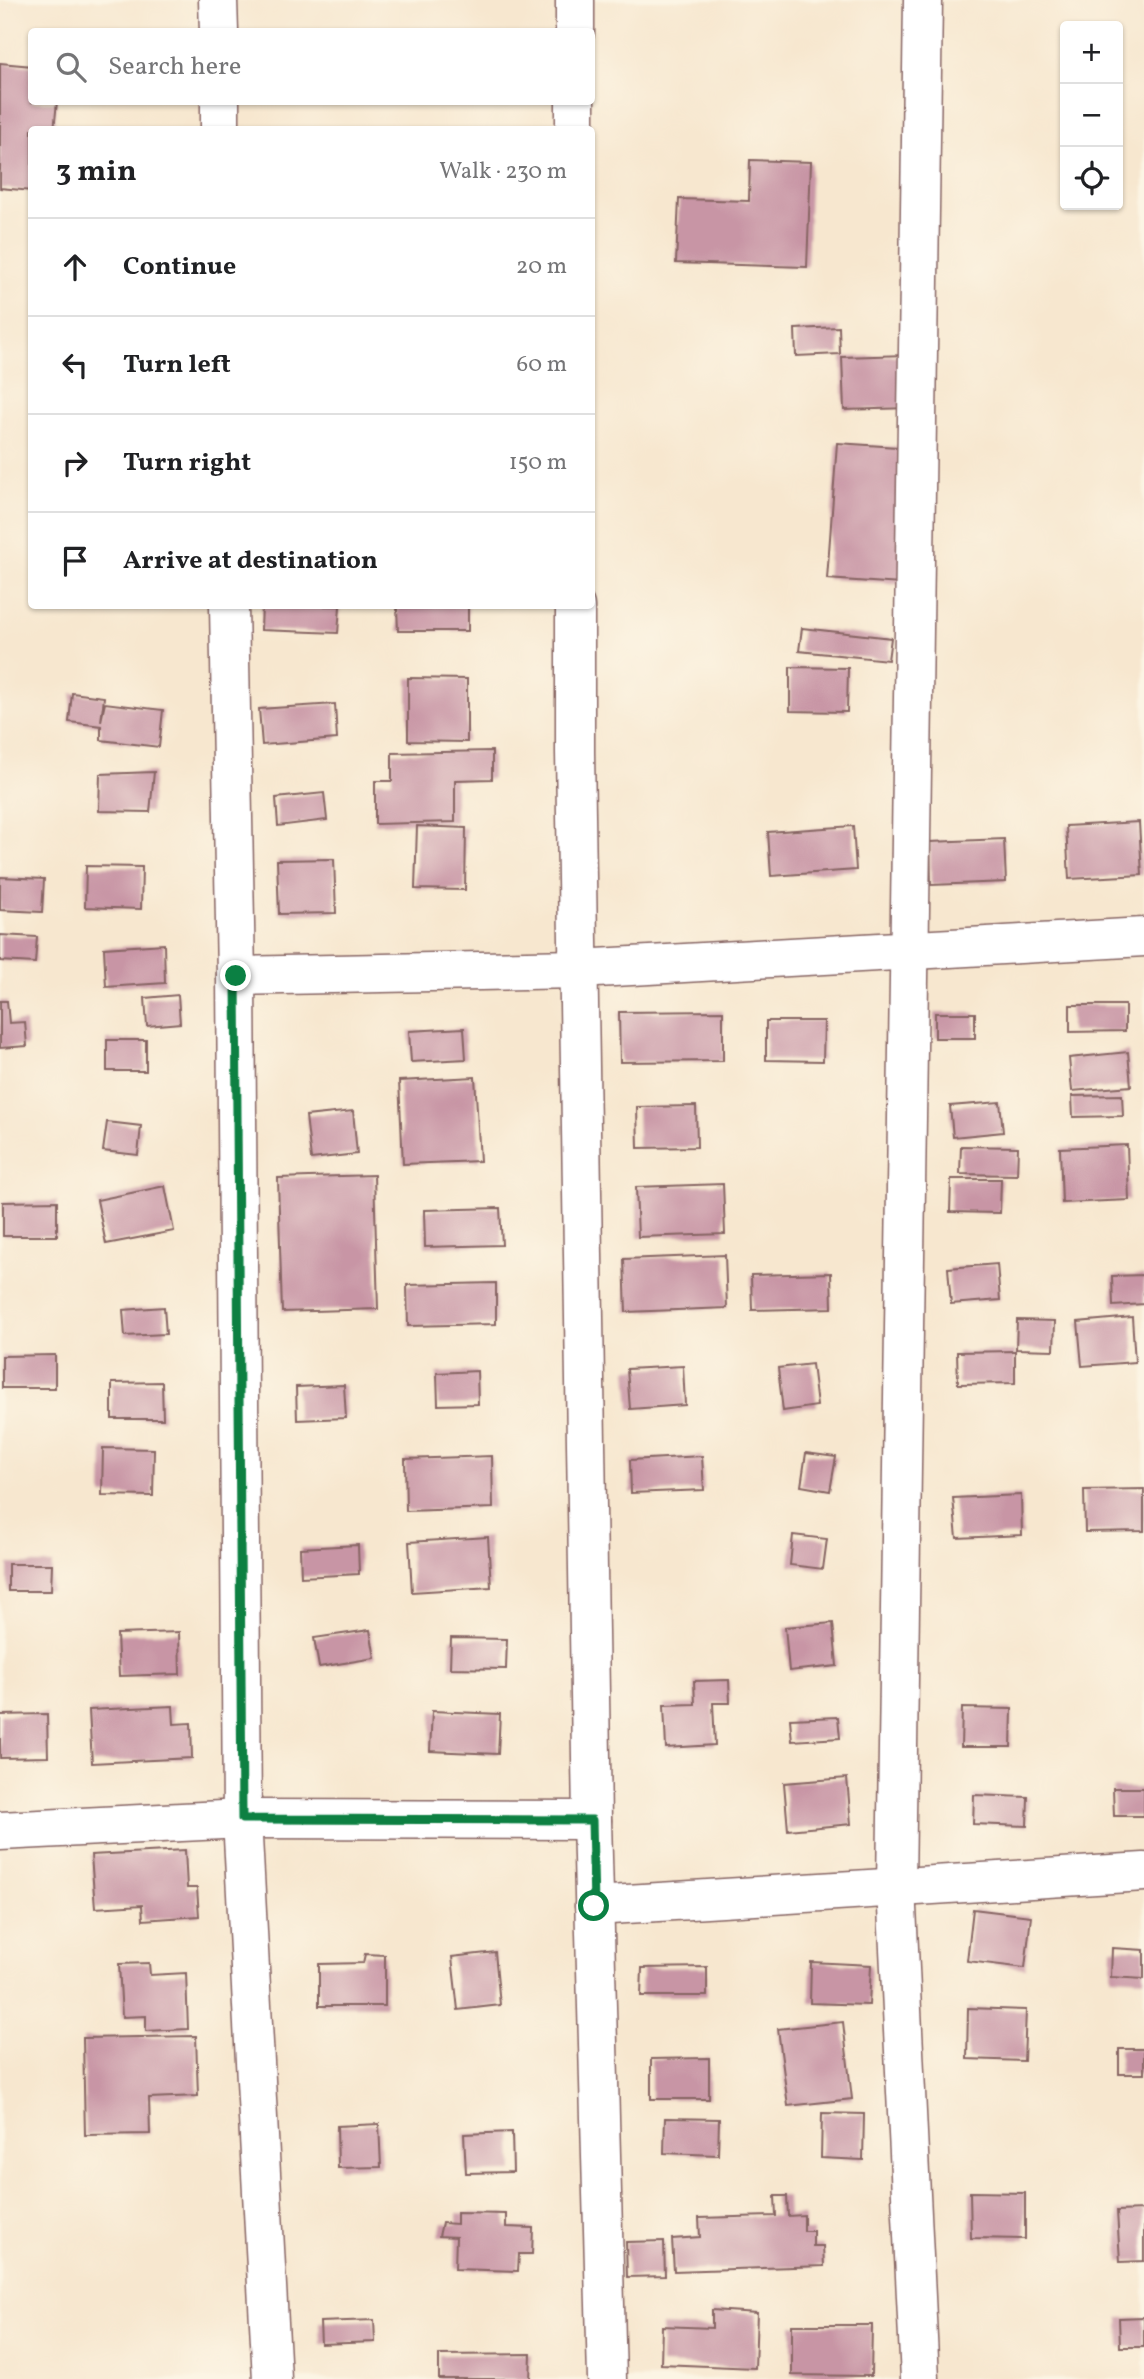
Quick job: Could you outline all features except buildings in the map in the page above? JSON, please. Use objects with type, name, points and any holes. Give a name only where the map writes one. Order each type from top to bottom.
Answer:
[{"type":"street","points":[[218,0],[219,28]]},
{"type":"street","points":[[575,0],[575,28]]},
{"type":"street","points":[[920,2379],[896,1887],[923,0]]},
{"type":"street","points":[[220,105],[220,126]]},
{"type":"street","points":[[575,105],[575,126]]},
{"type":"street","points":[[229,609],[236,976],[242,1819],[272,2379]]},
{"type":"street","points":[[575,609],[592,1820],[607,2379]]},
{"type":"street","points":[[236,976],[579,969],[1144,937]]},
{"type":"street","points":[[0,1831],[242,1819],[592,1820]]},
{"type":"street","points":[[594,1906],[1144,1872]]},
{"type":"route","points":[[236,976],[242,1819],[592,1820],[594,1906]]}]
